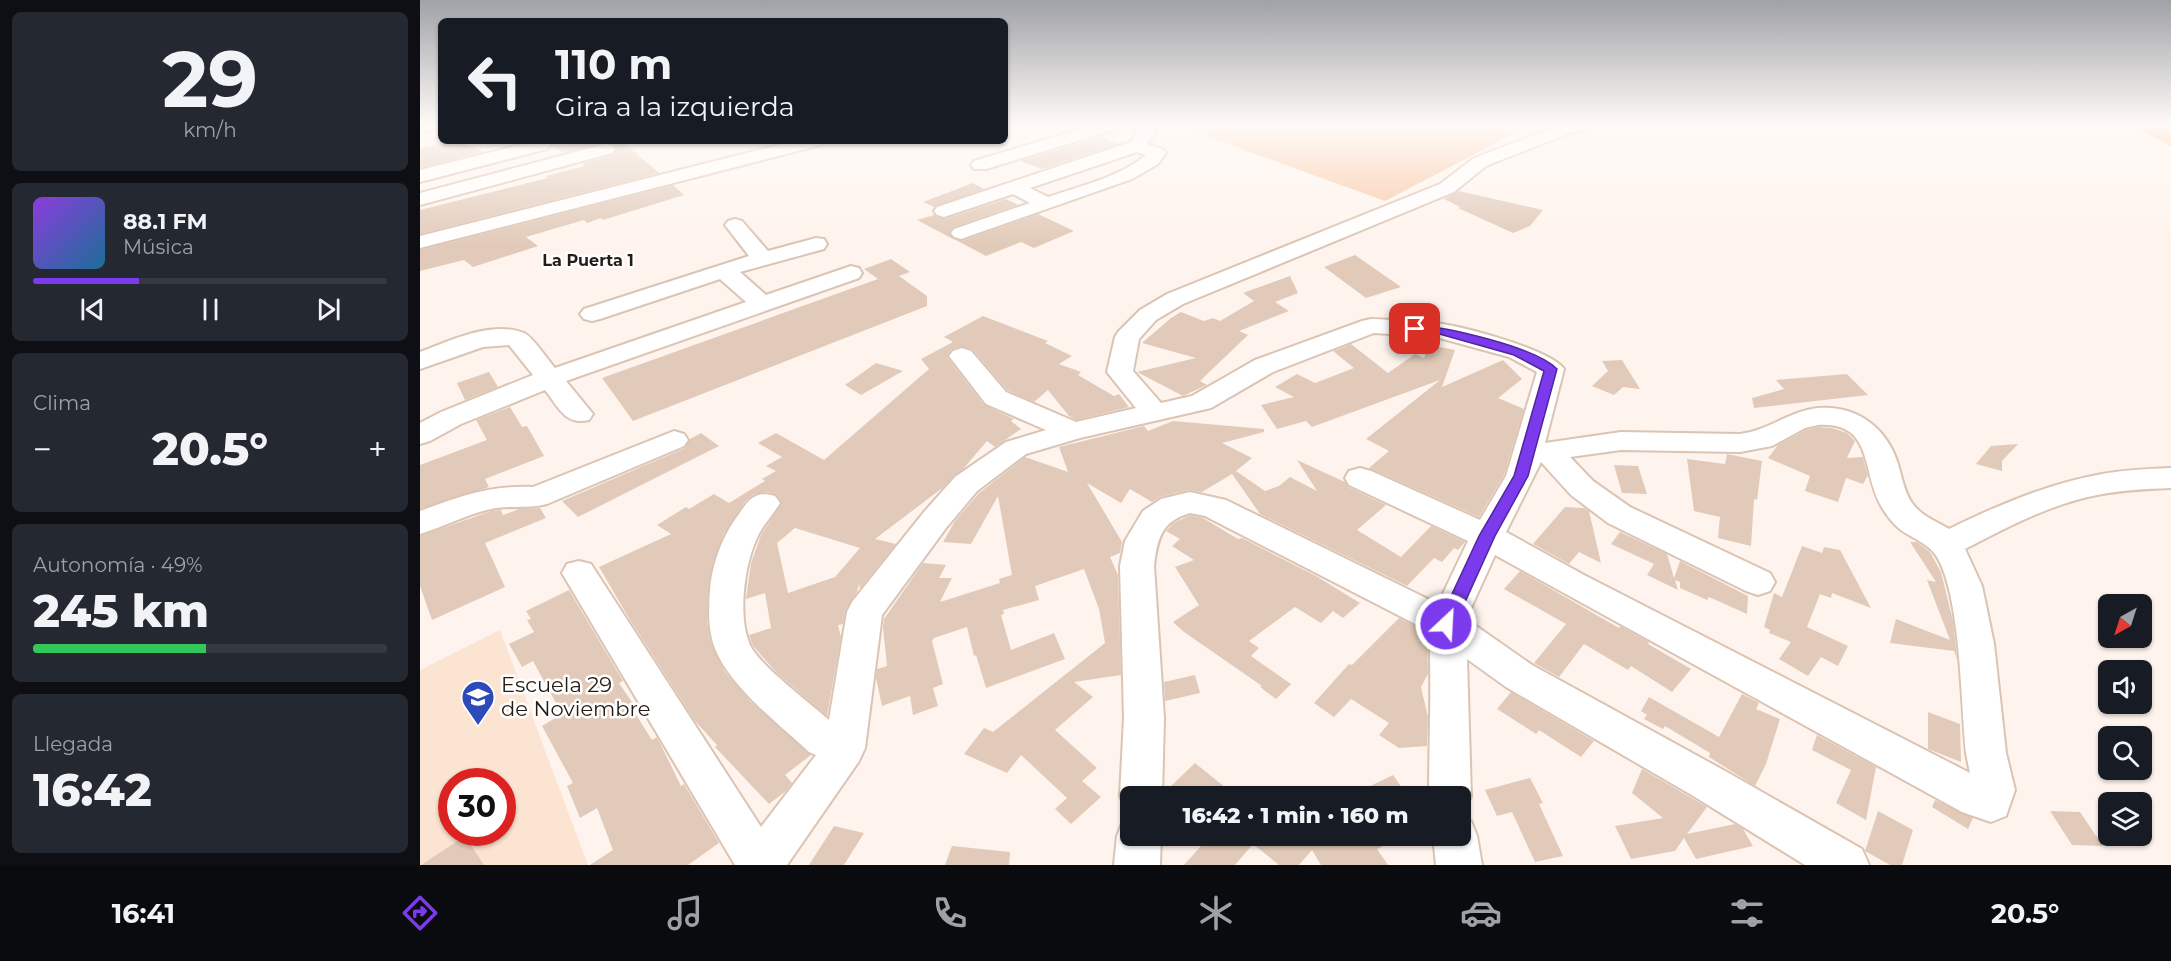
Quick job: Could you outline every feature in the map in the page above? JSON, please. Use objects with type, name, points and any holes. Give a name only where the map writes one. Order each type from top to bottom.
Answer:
[{"type":"street","points":[[420,176],[465,164]]},
{"type":"street","points":[[420,199],[549,164]]},
{"type":"street","points":[[420,242],[724,164]]},
{"type":"street","points":[[945,211],[1082,164]]},
{"type":"street","points":[[961,233],[1129,174],[1148,164]]},
{"type":"street","points":[[1155,413],[1120,372],[1127,337],[1148,315],[1175,298],[1447,188],[1476,164]]},
{"type":"street","points":[[1014,187],[1047,204]]},
{"type":"street","points":[[735,225],[763,259]]},
{"type":"street","points":[[592,314],[724,270],[816,244]]},
{"type":"street","points":[[724,270],[762,304]]},
{"type":"street","points":[[420,435],[451,418],[550,378],[851,273]]},
{"type":"street","points":[[579,573],[760,865],[845,748],[853,681],[866,612],[935,520],[966,484],[1016,448],[1072,431],[1201,402],[1264,366],[1371,326],[1437,330],[1518,352],[1551,369],[1538,454],[1521,476],[1487,536],[1446,624],[1450,674],[1448,708],[1450,786]]},
{"type":"street","points":[[420,361],[471,343],[505,336],[517,339],[579,414]]},
{"type":"street","points":[[962,356],[996,398],[1072,431]]},
{"type":"street","points":[[1360,478],[1487,536],[1583,590],[1925,771],[1977,798],[1991,802],[1995,794],[1986,754],[1973,629],[1959,569],[1946,545],[1902,514],[1892,495],[1887,471],[1870,432],[1845,419],[1816,417],[1791,423],[1766,439],[1740,444],[1619,441],[1538,454]]},
{"type":"street","points":[[420,523],[485,499],[508,496],[536,497],[674,440]]},
{"type":"street","points":[[1538,454],[1619,515],[1758,582]]},
{"type":"street","points":[[1946,545],[1985,525],[2071,491],[2119,481],[2171,478]]},
{"type":"street","points":[[1141,786],[1144,718],[1137,566],[1140,541],[1154,519],[1172,507],[1190,502],[1215,508],[1446,624],[1519,676],[1701,778],[1846,865]]},
{"type":"street","points":[[764,503],[741,536],[728,577],[726,610],[730,639],[735,653],[747,670],[823,740],[845,748]]},
{"type":"street","points":[[1137,865],[1138,846]]},
{"type":"street","points":[[1456,846],[1459,865]]},
{"type":"shaded area","points":[[1284,164],[1455,164],[1385,201]]},
{"type":"shaded area","name":"Escuela 29 de Noviembre","points":[[500,630],[588,865],[420,865],[420,670]]},
{"type":"building","points":[[420,164],[434,164],[420,168]]},
{"type":"building","points":[[583,164],[649,164],[659,173],[420,234],[420,210],[548,178],[546,176],[585,166]]},
{"type":"building","points":[[1030,164],[1056,164],[1042,169]]},
{"type":"building","points":[[973,183],[984,189],[934,207],[923,202]]},
{"type":"building","points":[[673,185],[684,195],[603,220],[601,218],[587,223],[584,220],[526,237],[538,246],[473,267],[464,260],[420,271],[420,250]]},
{"type":"building","points":[[1459,191],[1543,210],[1530,226],[1513,233],[1458,208],[1460,207],[1444,199]]},
{"type":"building","points":[[1006,199],[1018,205],[953,227],[949,233],[953,239],[917,220],[934,215],[945,219]]},
{"type":"building","points":[[1038,214],[1074,231],[1034,248],[1021,242],[986,256],[954,239],[962,241]]},
{"type":"building","points":[[1355,255],[1401,287],[1366,298],[1324,267]]},
{"type":"building","points":[[891,259],[910,272],[899,276],[927,296],[927,306],[633,421],[602,378],[878,279],[864,269]]},
{"type":"building","points":[[1290,276],[1298,293],[1275,302],[1289,311],[1239,331],[1248,335],[1200,381],[1207,385],[1183,396],[1137,372],[1196,358],[1142,343],[1171,318],[1181,312],[1204,321],[1213,318],[1220,321],[1254,301],[1243,293]]},
{"type":"building","points":[[983,316],[1048,341],[1045,343],[1072,356],[1059,364],[1081,372],[1078,375],[1114,396],[1119,394],[1129,407],[1076,420],[1069,416],[1048,390],[1034,402],[1007,390],[972,349],[961,346],[951,350],[947,357],[984,405],[1014,419],[1011,421],[1021,429],[995,447],[987,441],[964,468],[941,489],[875,539],[896,544],[860,589],[859,584],[857,592],[845,611],[843,624],[838,625],[841,637],[827,716],[777,673],[753,646],[749,635],[771,628],[765,593],[746,599],[751,563],[761,535],[782,503],[777,495],[767,492],[754,494],[745,502],[723,535],[713,562],[708,589],[707,621],[710,640],[725,672],[751,702],[811,755],[785,775],[792,783],[786,791],[769,804],[715,747],[717,745],[695,721],[599,567],[671,534],[657,525],[686,507],[689,509],[714,494],[729,503],[765,481],[762,479],[776,471],[766,466],[782,457],[758,443],[776,433],[824,460],[929,369],[921,359],[953,342],[944,337]],"holes":[[[795,528],[860,548],[835,577],[788,593],[777,543]]]},
{"type":"building","points":[[1351,344],[1388,373],[1415,354],[1424,358],[1429,345],[1455,350],[1442,387],[1503,360],[1522,379],[1498,398],[1524,409],[1504,475],[1479,517],[1369,468],[1389,451],[1366,439],[1440,380],[1312,427],[1306,421],[1277,429],[1261,405],[1294,397],[1275,387],[1297,374],[1315,383],[1354,368],[1333,351]]},
{"type":"building","points":[[1622,360],[1640,389],[1623,387],[1614,395],[1592,386],[1608,371],[1602,361]]},
{"type":"building","points":[[876,363],[903,371],[861,395],[845,385]]},
{"type":"building","points":[[489,372],[498,387],[465,400],[457,383]]},
{"type":"building","points":[[1847,374],[1868,395],[1754,408],[1752,398],[1784,389],[1776,380]]},
{"type":"building","points":[[510,407],[522,427],[527,426],[544,456],[485,479],[489,487],[420,509],[420,465],[487,440],[476,420]]},
{"type":"building","points":[[1173,421],[1264,429],[1264,432],[1222,443],[1252,458],[1236,471],[1265,491],[1279,486],[1290,477],[1317,491],[1297,460],[1345,482],[1348,487],[1386,505],[1357,530],[1401,557],[1431,526],[1465,542],[1458,550],[1454,548],[1442,562],[1434,558],[1407,586],[1260,514],[1232,474],[1202,492],[1189,490],[1160,497],[1152,502],[1130,489],[1121,503],[1087,483],[1122,542],[1120,553],[1110,557],[1118,575],[1121,675],[1074,682],[1093,697],[1055,730],[1097,768],[1082,781],[1101,797],[1071,824],[1055,809],[1067,798],[1021,755],[1007,773],[964,754],[984,728],[993,732],[1105,643],[1099,609],[1084,569],[1035,586],[1039,600],[1003,610],[1004,614],[1001,615],[1011,650],[1054,633],[1065,659],[986,688],[976,655],[974,656],[967,627],[934,638],[932,641],[943,684],[933,688],[938,706],[913,715],[910,696],[882,706],[876,678],[877,669],[887,666],[884,619],[923,563],[946,565],[939,578],[952,578],[940,602],[1000,583],[999,579],[1012,575],[998,496],[971,544],[943,542],[955,521],[979,493],[1025,457],[1068,472],[1059,447],[1144,426],[1148,431]]},
{"type":"building","points":[[1818,427],[1832,428],[1847,433],[1855,441],[1847,458],[1863,457],[1868,475],[1863,484],[1846,478],[1838,502],[1805,491],[1810,476],[1768,458],[1778,445],[1806,430]]},
{"type":"building","points":[[701,433],[719,446],[578,517],[562,501],[685,448],[690,439]]},
{"type":"building","points":[[2018,444],[2002,461],[2002,471],[1976,464],[1991,446]]},
{"type":"building","points":[[1727,454],[1762,461],[1757,500],[1754,499],[1751,546],[1718,538],[1720,517],[1694,511],[1687,459],[1725,464]]},
{"type":"building","points":[[1614,465],[1638,466],[1647,494],[1622,493]]},
{"type":"building","points":[[1565,507],[1584,508],[1589,511],[1601,563],[1579,552],[1569,564],[1533,544]]},
{"type":"building","points":[[540,508],[546,518],[485,543],[505,587],[432,620],[420,586],[420,536],[491,511],[501,510],[503,515],[519,509]]},
{"type":"building","points":[[1190,515],[1203,518],[1238,539],[1242,538],[1316,576],[1360,603],[1343,618],[1333,611],[1321,623],[1295,607],[1249,641],[1259,648],[1251,656],[1291,684],[1276,699],[1260,687],[1262,686],[1173,622],[1199,605],[1175,567],[1194,560],[1172,546],[1180,539],[1166,531],[1174,523]]},
{"type":"building","points":[[1620,532],[1667,554],[1674,578],[1680,561],[1748,596],[1747,614],[1709,597],[1707,600],[1680,588],[1680,582],[1675,580],[1678,590],[1647,575],[1654,564],[1611,544]]},
{"type":"building","points":[[1910,542],[1917,542],[1930,552],[1941,572],[1953,621],[1957,659],[1954,651],[1890,643],[1896,619],[1950,640],[1927,580],[1936,582]]},
{"type":"building","points":[[1802,546],[1822,553],[1824,547],[1840,550],[1871,608],[1832,593],[1831,598],[1820,594],[1807,627],[1848,646],[1838,666],[1821,657],[1808,676],[1779,659],[1791,642],[1769,633],[1770,630],[1764,627],[1774,593],[1782,597]]},
{"type":"building","points":[[1520,571],[1619,628],[1620,626],[1649,642],[1648,644],[1691,669],[1672,692],[1631,666],[1628,670],[1584,644],[1559,677],[1534,663],[1566,624],[1504,589]]},
{"type":"building","points":[[569,590],[623,681],[619,683],[636,708],[633,710],[652,740],[657,737],[681,786],[684,784],[719,843],[688,865],[590,865],[613,850],[597,808],[580,818],[567,786],[573,783],[542,726],[562,714],[533,661],[522,667],[509,644],[534,632],[527,620],[531,619],[526,611]]},
{"type":"building","points":[[1399,618],[1427,632],[1428,674],[1421,687],[1428,717],[1427,746],[1399,748],[1379,735],[1389,723],[1351,699],[1334,717],[1314,703],[1349,664],[1352,665]]},
{"type":"building","points":[[1195,675],[1200,693],[1165,701],[1164,682]]},
{"type":"building","points":[[1511,692],[1594,741],[1581,757],[1539,730],[1536,734],[1497,709]]},
{"type":"building","points":[[1742,694],[1759,703],[1756,709],[1780,719],[1766,764],[1755,786],[1709,757],[1710,753],[1665,726],[1663,729],[1644,719],[1647,715],[1641,711],[1649,697],[1719,737]]},
{"type":"building","points":[[1928,712],[1960,724],[1961,762],[1928,749]]},
{"type":"building","points":[[1817,735],[1876,767],[1866,820],[1836,803],[1851,770],[1812,750]]},
{"type":"building","points":[[1195,763],[1224,786],[1171,786]]},
{"type":"building","points":[[1642,769],[1707,807],[1687,834],[1735,824],[1743,829],[1753,846],[1696,859],[1684,838],[1675,851],[1631,859],[1615,826],[1663,818],[1632,793]]},
{"type":"building","points":[[1393,775],[1401,786],[1370,786]]},
{"type":"building","points":[[1530,778],[1543,803],[1539,804],[1563,856],[1535,862],[1512,812],[1497,816],[1485,790]]},
{"type":"building","points":[[1935,800],[1973,818],[1968,829],[1932,807]]},
{"type":"building","points":[[1878,811],[1913,830],[1902,865],[1890,865],[1865,851]]},
{"type":"building","points":[[2050,811],[2080,812],[2098,839],[2098,846],[2072,845]]},
{"type":"building","points":[[834,826],[864,833],[844,865],[809,865]]},
{"type":"building","points":[[450,846],[472,846],[484,865],[421,865]]},
{"type":"building","points":[[952,846],[1010,852],[1009,865],[945,865]]},
{"type":"building","points":[[1201,846],[1251,846],[1235,865],[1184,865]]},
{"type":"building","points":[[1255,846],[1383,846],[1377,849],[1388,865],[1321,865],[1312,850],[1299,865],[1279,865]]},
{"type":"place","name":"Escuela 29 de Noviembre","points":[[478,726]]},
{"type":"district","name":"La Puerta 1","points":[[588,260]]},
{"type":"route","points":[[1415,329],[1437,330],[1518,352],[1551,369],[1521,476],[1487,536],[1446,624]]}]
